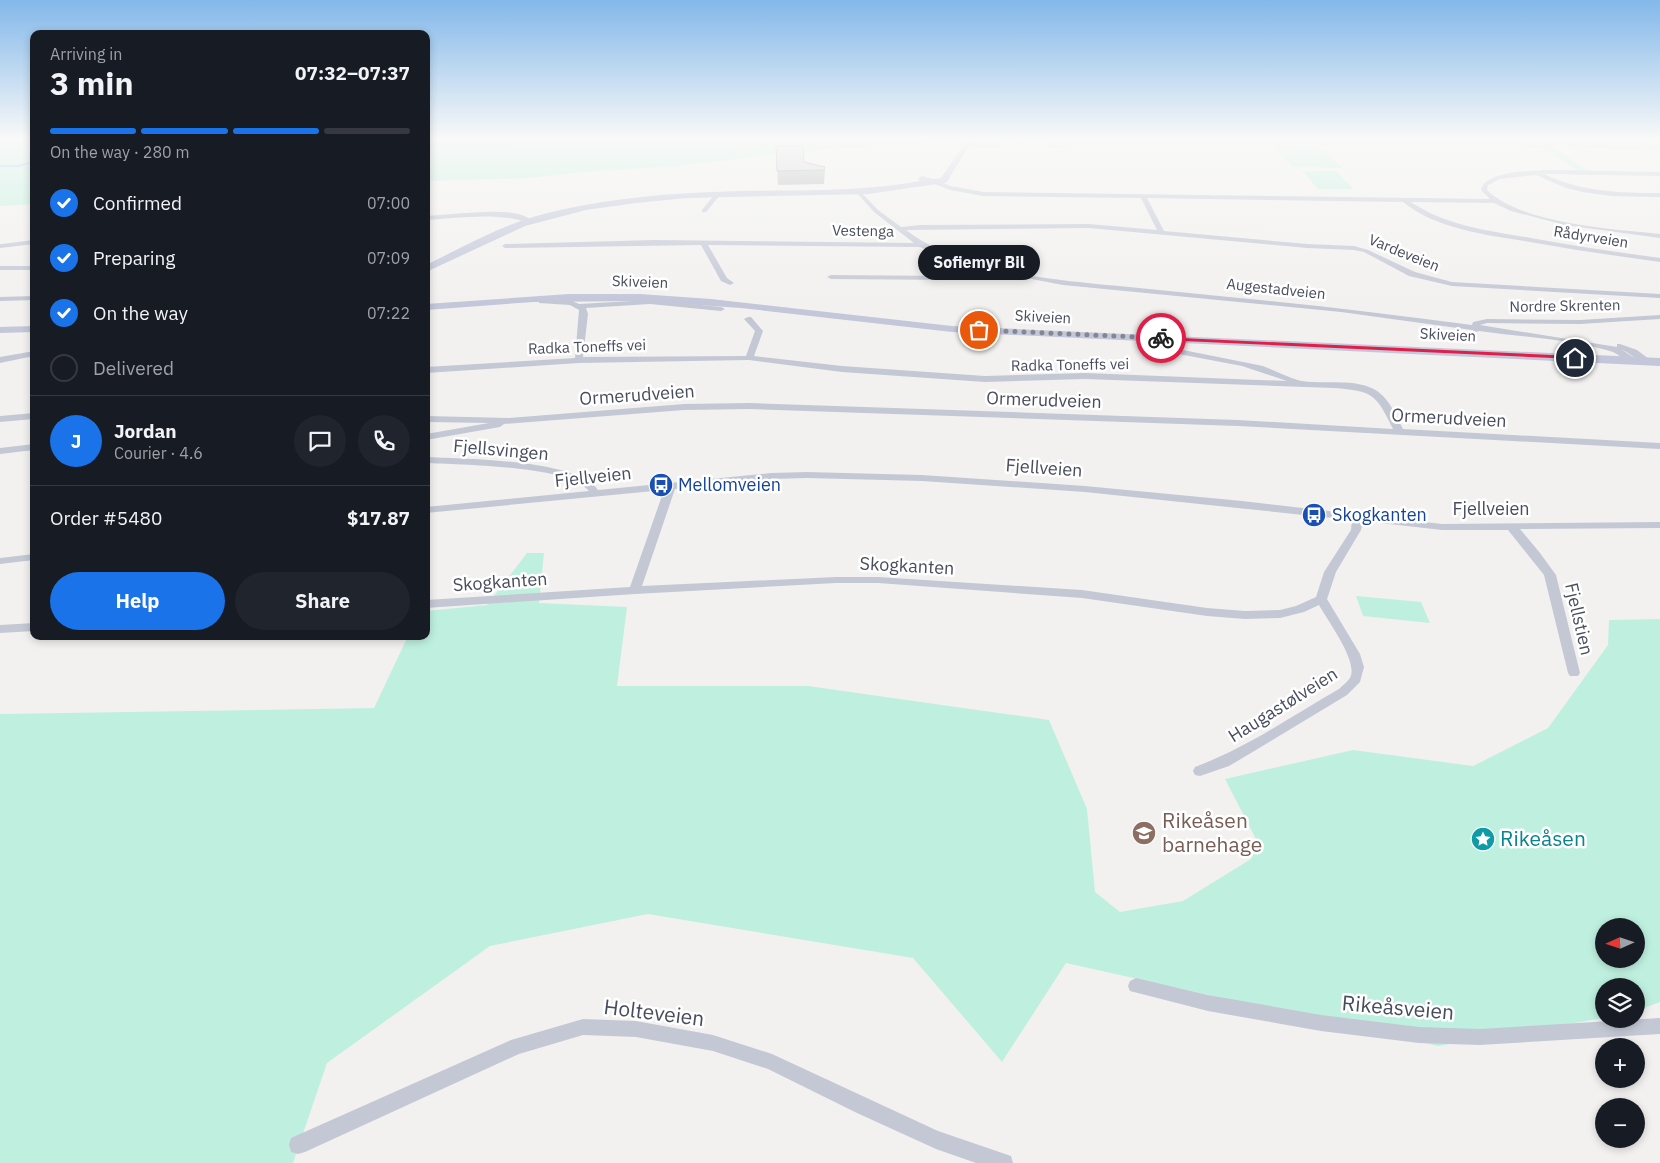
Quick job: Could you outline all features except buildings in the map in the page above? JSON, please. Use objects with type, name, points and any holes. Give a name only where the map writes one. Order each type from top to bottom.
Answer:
[{"type":"main road","points":[[430,267],[493,235],[530,221],[574,211],[628,202],[751,194]]},
{"type":"main road","name":"Skiveien","points":[[430,307],[534,298],[594,297],[708,301],[915,326],[1660,362]]},
{"type":"main road","points":[[0,330],[30,329]]},
{"type":"street","name":"Augestadveien","points":[[861,194],[871,207],[921,246],[940,255],[984,268],[1064,283],[1341,310],[1476,330],[1564,340],[1615,349],[1631,360]]},
{"type":"street","points":[[1005,194],[1494,201],[1549,220],[1660,236]]},
{"type":"street","points":[[1488,194],[1494,201]]},
{"type":"street","points":[[1606,194],[1660,195]]},
{"type":"street","points":[[704,211],[717,195]]},
{"type":"street","points":[[1143,196],[1161,232]]},
{"type":"street","name":"Rådyrveien","points":[[1405,200],[1430,214],[1456,224],[1490,232],[1592,251],[1660,260]]},
{"type":"street","points":[[430,218],[505,216],[523,218],[530,221]]},
{"type":"street","name":"Vardeveien","points":[[898,229],[1066,225],[1360,249],[1412,274],[1452,284],[1660,296]]},
{"type":"street","points":[[2,246],[30,242]]},
{"type":"street","name":"Vestenga","points":[[505,246],[626,242],[703,242],[921,246]]},
{"type":"street","points":[[703,242],[724,279],[730,283]]},
{"type":"street","points":[[0,268],[30,268]]},
{"type":"street","points":[[831,277],[952,278],[970,275],[984,268]]},
{"type":"street","points":[[0,299],[30,298]]},
{"type":"street","points":[[534,298],[580,306],[650,302],[721,308]]},
{"type":"street","points":[[578,360],[584,314],[580,306]]},
{"type":"street","name":"Nordre Skrenten","points":[[1476,330],[1476,324],[1487,320],[1580,322],[1660,317]]},
{"type":"street","points":[[748,319],[759,331],[749,358]]},
{"type":"street","points":[[1140,338],[1150,346],[1237,362],[1280,374],[1302,384]]},
{"type":"street","name":"Augestadveien","points":[[1564,340],[1616,345],[1634,352],[1646,361]]},
{"type":"street","points":[[0,360],[30,354]]},
{"type":"street","name":"Radka Toneffs vei","points":[[430,370],[578,360],[749,358],[842,369],[985,379],[1085,376],[1358,387],[1373,391],[1379,395],[1399,431]]},
{"type":"street","name":"Ormerudveien","points":[[430,418],[509,421],[727,405],[1148,419],[1660,446]]},
{"type":"street","points":[[0,419],[30,416]]},
{"type":"street","points":[[430,436],[490,427],[509,421]]},
{"type":"street","points":[[0,450],[30,447]]},
{"type":"street","name":"Fjellsvingen","points":[[430,460],[490,464],[562,473],[588,484],[596,494]]},
{"type":"street","name":"Fjellveien","points":[[430,510],[771,476],[922,478],[1166,496],[1425,526],[1660,525]]},
{"type":"street","points":[[635,590],[670,487]]},
{"type":"street","points":[[1321,599],[1330,572],[1356,530],[1358,518]]},
{"type":"street","name":"Fjellstien","points":[[1511,526],[1536,555],[1550,576],[1574,673]]},
{"type":"street","points":[[0,561],[30,557]]},
{"type":"street","name":"Skogkanten","points":[[430,604],[635,590],[836,580],[878,580],[1082,594],[1207,612],[1245,615],[1280,614],[1300,609],[1321,599]]},
{"type":"street","name":"Haugastølveien","points":[[1200,771],[1224,762],[1251,747],[1343,692],[1356,679],[1358,667],[1354,654],[1321,599]]},
{"type":"street","points":[[0,629],[30,627]]},
{"type":"street","name":"Rikeåsveien","points":[[1136,986],[1208,1003],[1321,1023],[1419,1035],[1480,1037],[1660,1026]]},
{"type":"street","name":"Holteveien","points":[[298,1145],[517,1046],[583,1027],[636,1029],[713,1043],[772,1062],[863,1108],[936,1140],[1004,1163]]},
{"type":"green space","points":[[0,194],[30,194],[30,204],[0,206]]},
{"type":"green space","points":[[527,553],[544,553],[539,603],[627,607],[617,686],[808,686],[1049,720],[1087,809],[1095,892],[1120,912],[1183,901],[1251,859],[1256,839],[1225,779],[1353,750],[1473,766],[1548,728],[1608,645],[1609,620],[1660,619],[1660,1002],[1645,1008],[1645,978],[1595,978],[1595,1020],[1438,1046],[1066,963],[1002,1062],[913,958],[648,914],[490,946],[327,1063],[293,1163],[0,1163],[0,714],[374,708],[406,640],[430,640],[430,611],[487,605]]},
{"type":"green space","points":[[1356,596],[1421,602],[1430,623],[1363,616]]},
{"type":"way so far","points":[[979,330],[1161,338]]},
{"type":"place","name":"Sofiemyr Bil","points":[[979,330]]},
{"type":"place","name":"Mellomveien","points":[[661,485]]},
{"type":"place","name":"Skogkanten","points":[[1314,515]]},
{"type":"place","name":"Rikeåsen barnehage","points":[[1144,833]]},
{"type":"place","name":"Rikeåsen","points":[[1483,839]]},
{"type":"route","points":[[1161,338],[1575,358]]}]
